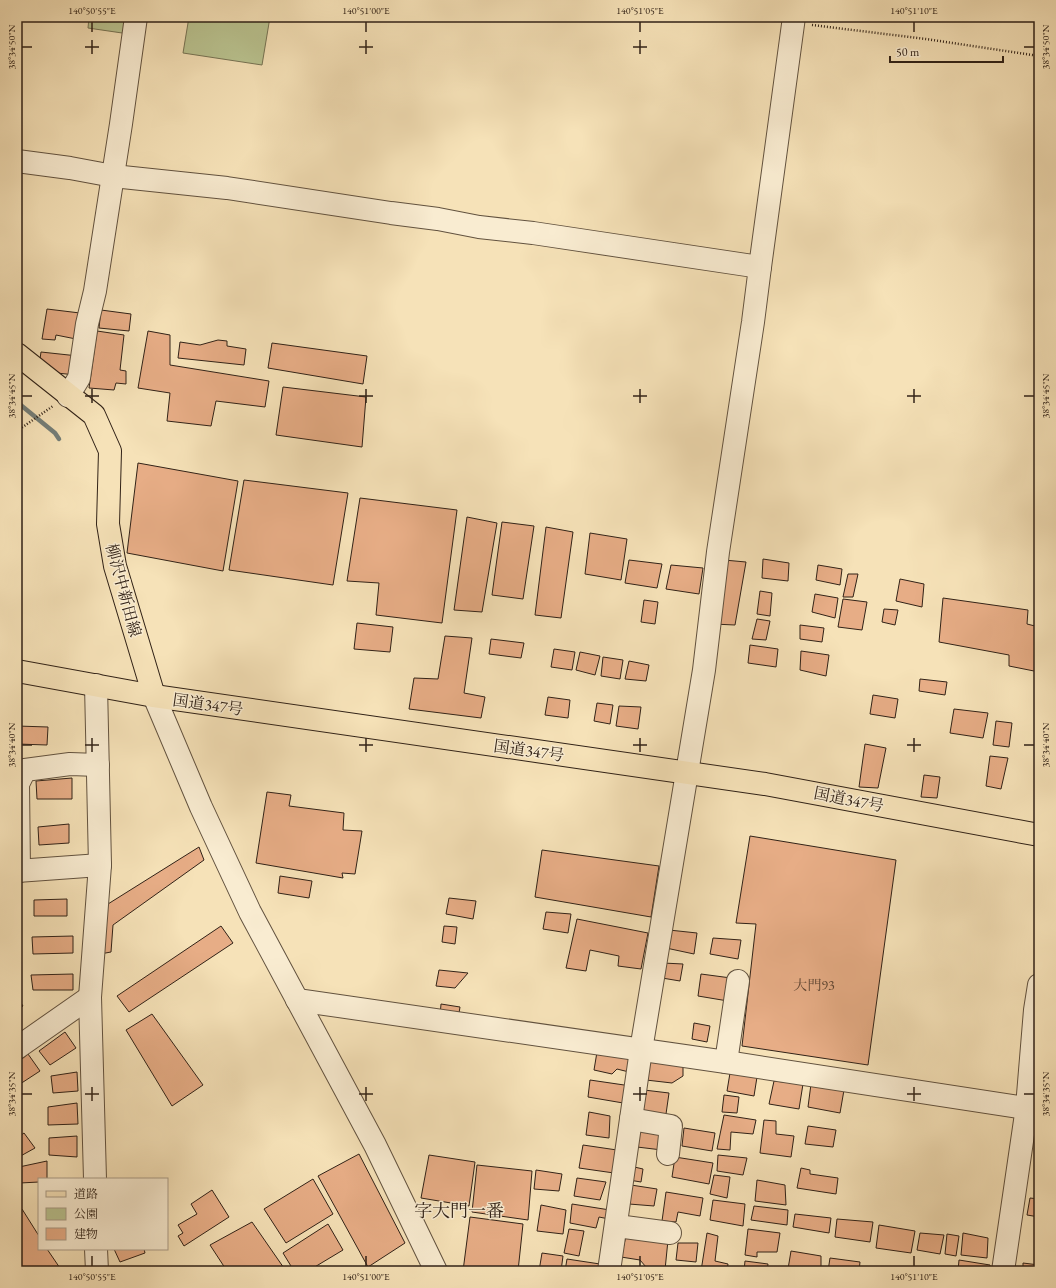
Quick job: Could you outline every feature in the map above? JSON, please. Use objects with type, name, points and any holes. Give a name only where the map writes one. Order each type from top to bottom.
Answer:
[{"type":"main road","name":"柳沢中新田線","points":[[17,354],[68,396],[94,415],[110,451],[108,524],[115,566],[154,696]]},
{"type":"main road","name":"国道347号","points":[[17,671],[154,696],[765,784],[1039,835]]},
{"type":"street","points":[[68,396],[79,378],[87,324],[95,291],[136,17]]},
{"type":"street","points":[[609,1271],[641,1050],[704,670],[718,552],[750,345],[794,20]]},
{"type":"street","points":[[17,161],[70,168],[113,176],[228,188],[438,219],[479,227],[533,233],[760,267]]},
{"type":"street","points":[[95,1178],[90,997],[100,865],[96,685]]},
{"type":"street","points":[[154,696],[202,807],[247,905],[375,1145],[436,1271]]},
{"type":"street","points":[[98,765],[70,764],[25,770],[18,784],[18,871],[100,865]]},
{"type":"street","points":[[726,1062],[738,981]]},
{"type":"street","points":[[1003,1271],[1033,1108],[1035,1010],[1039,984]]},
{"type":"street","points":[[17,1048],[90,997]]},
{"type":"street","points":[[297,1000],[1033,1108]]},
{"type":"street","points":[[631,1119],[671,1126],[668,1154]]},
{"type":"street","points":[[616,1226],[670,1233]]},
{"type":"street","points":[[96,1250],[97,1271]]},
{"type":"path","points":[[794,20],[1039,56]]},
{"type":"path","points":[[17,431],[68,396]]},
{"type":"green space","points":[[89,17],[131,17],[129,34],[88,28]]},
{"type":"green space","points":[[189,17],[270,17],[262,65],[183,53]]},
{"type":"building","points":[[47,309],[80,313],[76,339],[56,335],[55,340],[42,339]]},
{"type":"building","points":[[101,310],[131,314],[129,331],[99,328]]},
{"type":"building","points":[[97,331],[124,335],[120,370],[126,371],[126,384],[116,383],[114,390],[89,388]]},
{"type":"building","points":[[148,331],[170,335],[170,365],[269,381],[265,407],[216,401],[211,426],[167,421],[170,393],[138,388]]},
{"type":"building","points":[[218,340],[227,341],[227,346],[246,349],[244,365],[178,358],[180,342],[200,345]]},
{"type":"building","points":[[272,343],[367,356],[363,384],[268,368]]},
{"type":"building","points":[[41,352],[78,356],[76,375],[47,372],[39,366]]},
{"type":"building","points":[[283,387],[366,397],[362,447],[276,435]]},
{"type":"building","points":[[138,463],[238,481],[223,571],[127,553]]},
{"type":"building","points":[[244,480],[348,493],[333,585],[229,570]]},
{"type":"building","points":[[360,498],[457,510],[442,623],[376,615],[379,583],[347,581]]},
{"type":"building","points":[[467,517],[497,523],[482,612],[454,610]]},
{"type":"building","points":[[502,522],[534,526],[523,599],[492,595]]},
{"type":"building","points":[[546,527],[573,532],[561,618],[535,615]]},
{"type":"building","points":[[590,533],[627,539],[621,580],[585,574]]},
{"type":"building","points":[[763,559],[789,563],[788,581],[762,578]]},
{"type":"building","points":[[629,560],[662,564],[657,588],[625,583]]},
{"type":"building","points":[[724,560],[746,562],[735,625],[713,624]]},
{"type":"building","points":[[671,565],[703,568],[699,594],[666,589]]},
{"type":"building","points":[[818,565],[842,569],[840,585],[816,580]]},
{"type":"building","points":[[848,574],[858,574],[853,597],[843,597]]},
{"type":"building","points":[[900,579],[924,584],[922,607],[896,601]]},
{"type":"building","points":[[760,591],[772,593],[770,616],[757,614]]},
{"type":"building","points":[[815,594],[838,598],[835,618],[812,612]]},
{"type":"building","points":[[943,598],[1028,610],[1027,624],[1039,627],[1039,672],[1009,666],[1009,655],[939,642]]},
{"type":"building","points":[[843,599],[867,602],[862,630],[838,627]]},
{"type":"building","points":[[644,600],[658,602],[655,624],[641,622]]},
{"type":"building","points":[[884,609],[898,610],[895,625],[882,622]]},
{"type":"building","points":[[757,619],[770,621],[766,640],[752,639]]},
{"type":"building","points":[[357,623],[393,627],[390,652],[354,649]]},
{"type":"building","points":[[800,625],[824,628],[822,642],[800,639]]},
{"type":"building","points":[[445,636],[472,638],[464,693],[485,697],[481,718],[409,709],[414,678],[438,679]]},
{"type":"building","points":[[491,639],[524,643],[521,658],[489,654]]},
{"type":"building","points":[[750,645],[778,649],[776,667],[748,663]]},
{"type":"building","points":[[554,649],[575,652],[572,670],[551,667]]},
{"type":"building","points":[[801,651],[829,655],[826,676],[800,670]]},
{"type":"building","points":[[580,652],[600,656],[595,675],[576,670]]},
{"type":"building","points":[[603,657],[623,660],[620,679],[601,676]]},
{"type":"building","points":[[629,661],[649,665],[646,681],[625,679]]},
{"type":"building","points":[[920,679],[947,682],[945,695],[919,691]]},
{"type":"building","points":[[873,695],[898,699],[895,718],[870,714]]},
{"type":"building","points":[[548,697],[570,700],[568,718],[545,715]]},
{"type":"building","points":[[597,703],[613,705],[610,724],[594,721]]},
{"type":"building","points":[[619,706],[641,707],[638,729],[616,726]]},
{"type":"building","points":[[954,709],[988,713],[983,738],[950,733]]},
{"type":"building","points":[[996,721],[1012,723],[1009,747],[993,745]]},
{"type":"building","points":[[17,726],[48,727],[47,745],[17,744]]},
{"type":"building","points":[[865,744],[886,748],[878,788],[859,787]]},
{"type":"building","points":[[990,756],[1008,758],[1001,789],[986,786]]},
{"type":"building","points":[[924,775],[940,777],[937,798],[921,797]]},
{"type":"building","points":[[72,778],[72,799],[37,799],[36,781]]},
{"type":"building","points":[[267,792],[291,795],[289,806],[344,813],[343,830],[362,831],[355,874],[342,873],[343,878],[256,863]]},
{"type":"building","points":[[69,824],[69,843],[39,845],[38,827]]},
{"type":"building","points":[[750,836],[896,860],[868,1065],[742,1046],[756,924],[736,923]]},
{"type":"building","points":[[199,847],[204,860],[113,925],[111,952],[100,954],[100,909]]},
{"type":"building","points":[[542,850],[659,866],[651,917],[535,897]]},
{"type":"building","points":[[280,876],[312,881],[309,898],[278,893]]},
{"type":"building","points":[[449,898],[476,901],[473,919],[446,914]]},
{"type":"building","points":[[67,899],[67,916],[34,916],[34,900]]},
{"type":"building","points":[[546,912],[571,914],[568,933],[543,929]]},
{"type":"building","points":[[577,919],[648,933],[641,969],[618,966],[619,956],[590,950],[586,971],[566,968]]},
{"type":"building","points":[[221,926],[233,943],[129,1012],[117,996]]},
{"type":"building","points":[[444,926],[457,927],[455,944],[442,942]]},
{"type":"building","points":[[669,930],[697,933],[694,954],[666,948]]},
{"type":"building","points":[[73,936],[73,953],[33,954],[32,937]]},
{"type":"building","points":[[713,938],[741,940],[738,959],[710,954]]},
{"type":"building","points":[[663,963],[683,964],[680,981],[662,978]]},
{"type":"building","points":[[439,970],[468,973],[455,988],[436,986]]},
{"type":"building","points":[[73,974],[73,990],[33,990],[31,975]]},
{"type":"building","points":[[701,974],[731,978],[728,1001],[698,996]]},
{"type":"building","points":[[17,997],[23,1006],[17,1010]]},
{"type":"building","points":[[441,1004],[460,1007],[458,1019],[440,1016]]},
{"type":"building","points":[[152,1014],[203,1085],[172,1106],[126,1030]]},
{"type":"building","points":[[694,1023],[710,1026],[707,1042],[692,1039]]},
{"type":"building","points":[[65,1032],[76,1048],[50,1065],[39,1051]]},
{"type":"building","points":[[597,1052],[635,1055],[633,1073],[617,1069],[612,1074],[594,1070]]},
{"type":"building","points":[[28,1054],[40,1071],[17,1086],[17,1063]]},
{"type":"building","points":[[650,1060],[683,1065],[683,1076],[672,1083],[646,1080]]},
{"type":"building","points":[[77,1072],[78,1091],[53,1093],[51,1076]]},
{"type":"building","points":[[730,1073],[757,1077],[754,1096],[727,1091]]},
{"type":"building","points":[[590,1080],[631,1086],[629,1104],[588,1097]]},
{"type":"building","points":[[774,1081],[803,1084],[799,1109],[769,1104]]},
{"type":"building","points":[[811,1084],[844,1090],[840,1113],[808,1107]]},
{"type":"building","points":[[644,1090],[669,1093],[666,1114],[641,1111]]},
{"type":"building","points":[[724,1095],[739,1097],[737,1113],[722,1112]]},
{"type":"building","points":[[77,1103],[78,1124],[48,1125],[48,1107]]},
{"type":"building","points":[[589,1112],[610,1116],[609,1138],[586,1135]]},
{"type":"building","points":[[724,1115],[756,1120],[753,1134],[731,1132],[730,1150],[717,1149]]},
{"type":"building","points":[[764,1120],[776,1121],[776,1134],[794,1136],[791,1157],[760,1153]]},
{"type":"building","points":[[641,1126],[665,1130],[662,1150],[637,1147]]},
{"type":"building","points":[[808,1126],[836,1130],[833,1147],[805,1144]]},
{"type":"building","points":[[684,1128],[715,1133],[712,1151],[682,1146]]},
{"type":"building","points":[[24,1133],[35,1148],[17,1158],[17,1138]]},
{"type":"building","points":[[77,1136],[77,1157],[49,1155],[49,1138]]},
{"type":"building","points":[[1038,1139],[1039,1155],[1035,1155]]},
{"type":"building","points":[[583,1145],[617,1150],[614,1173],[579,1168]]},
{"type":"building","points":[[359,1154],[405,1243],[368,1267],[318,1176]]},
{"type":"building","points":[[429,1155],[475,1162],[469,1206],[421,1198]]},
{"type":"building","points":[[718,1155],[747,1158],[743,1175],[717,1171]]},
{"type":"building","points":[[675,1157],[713,1163],[709,1184],[672,1177]]},
{"type":"building","points":[[47,1161],[47,1178],[38,1178],[38,1182],[20,1183],[19,1167]]},
{"type":"building","points":[[477,1165],[532,1171],[528,1220],[472,1212]]},
{"type":"building","points":[[630,1166],[643,1169],[641,1182],[629,1180]]},
{"type":"building","points":[[801,1168],[810,1170],[810,1174],[838,1178],[836,1194],[797,1188]]},
{"type":"building","points":[[536,1170],[562,1174],[559,1191],[534,1189]]},
{"type":"building","points":[[714,1175],[730,1177],[727,1198],[710,1194]]},
{"type":"building","points":[[577,1178],[606,1182],[600,1200],[574,1196]]},
{"type":"building","points":[[313,1179],[333,1214],[286,1243],[264,1209]]},
{"type":"building","points":[[757,1180],[785,1185],[786,1205],[755,1201]]},
{"type":"building","points":[[631,1185],[657,1189],[654,1206],[629,1204]]},
{"type":"building","points":[[212,1190],[229,1217],[184,1246],[178,1236],[183,1233],[178,1225],[197,1214],[191,1204]]},
{"type":"building","points":[[666,1192],[703,1198],[700,1216],[678,1212],[676,1222],[662,1221]]},
{"type":"building","points":[[1030,1198],[1039,1199],[1039,1217],[1027,1215]]},
{"type":"building","points":[[713,1200],[745,1204],[743,1226],[710,1220]]},
{"type":"building","points":[[572,1204],[610,1210],[609,1219],[599,1217],[596,1228],[570,1223]]},
{"type":"building","points":[[541,1205],[566,1210],[563,1234],[537,1231]]},
{"type":"building","points":[[754,1206],[788,1210],[787,1225],[751,1220]]},
{"type":"building","points":[[22,1209],[38,1234],[38,1250],[48,1250],[62,1271],[17,1271],[17,1212]]},
{"type":"building","points":[[795,1214],[831,1218],[829,1233],[793,1227]]},
{"type":"building","points":[[470,1217],[523,1224],[518,1271],[463,1271]]},
{"type":"building","points":[[837,1219],[873,1222],[870,1242],[835,1237]]},
{"type":"building","points":[[252,1222],[286,1271],[227,1271],[210,1245]]},
{"type":"building","points":[[328,1224],[343,1250],[308,1271],[294,1271],[283,1253]]},
{"type":"building","points":[[879,1225],[915,1231],[911,1253],[876,1248]]},
{"type":"building","points":[[569,1229],[584,1231],[579,1256],[564,1253]]},
{"type":"building","points":[[748,1229],[780,1233],[777,1252],[757,1252],[757,1257],[745,1255]]},
{"type":"building","points":[[707,1233],[718,1236],[715,1261],[728,1264],[727,1271],[701,1271]]},
{"type":"building","points":[[920,1233],[944,1235],[940,1254],[917,1250]]},
{"type":"building","points":[[963,1233],[988,1238],[987,1258],[961,1255]]},
{"type":"building","points":[[947,1234],[959,1236],[956,1256],[945,1254]]},
{"type":"building","points":[[626,1236],[668,1240],[665,1270],[646,1267],[640,1260],[621,1257]]},
{"type":"building","points":[[678,1243],[698,1243],[696,1262],[676,1260]]},
{"type":"building","points":[[114,1250],[144,1250],[145,1253],[120,1262]]},
{"type":"building","points":[[791,1251],[821,1256],[821,1271],[800,1271],[788,1269]]},
{"type":"building","points":[[542,1253],[563,1256],[561,1271],[539,1271]]},
{"type":"building","points":[[830,1258],[860,1262],[859,1271],[828,1271]]},
{"type":"building","points":[[567,1259],[600,1264],[599,1271],[565,1271]]},
{"type":"building","points":[[959,1260],[990,1265],[990,1271],[958,1271]]},
{"type":"building","points":[[745,1261],[768,1264],[767,1271],[744,1271]]},
{"type":"building","points":[[1023,1263],[1039,1265],[1039,1271],[1023,1271]]},
{"type":"waterway","points":[[17,402],[55,433],[59,439]]},
{"type":"district","name":"字大門一番","points":[[459,1211]]}]
